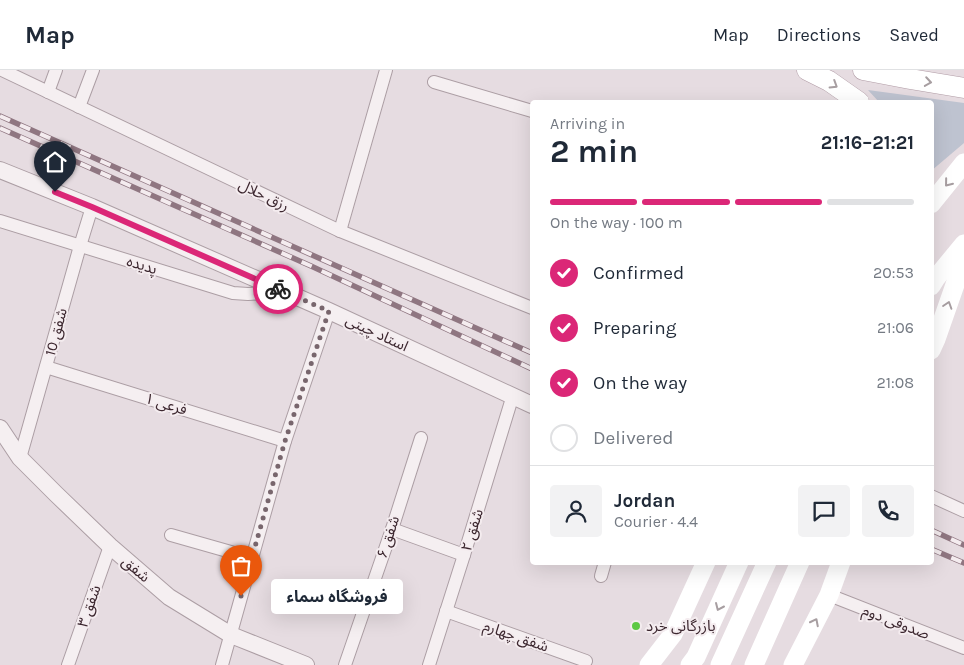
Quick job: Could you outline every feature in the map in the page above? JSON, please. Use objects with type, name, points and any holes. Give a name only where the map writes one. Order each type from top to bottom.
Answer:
[{"type":"main road","points":[[807,70],[828,81],[856,100]]},
{"type":"main road","points":[[863,70],[964,88]]},
{"type":"main road","points":[[934,200],[964,163]]},
{"type":"main road","points":[[934,281],[964,244]]},
{"type":"main road","points":[[934,343],[964,259]]},
{"type":"main road","points":[[649,665],[674,634],[705,565]]},
{"type":"main road","points":[[690,665],[696,657],[738,565]]},
{"type":"main road","points":[[720,665],[766,565]]},
{"type":"main road","points":[[754,665],[799,565]]},
{"type":"main road","points":[[793,665],[828,595],[840,565]]},
{"type":"street","name":"رزق حلال","points":[[2,70],[340,231],[530,307]]},
{"type":"street","points":[[48,92],[56,70]]},
{"type":"street","points":[[79,107],[93,70]]},
{"type":"street","points":[[340,231],[383,71]]},
{"type":"street","points":[[434,82],[530,110]]},
{"type":"street","name":"استاد چیتی","points":[[0,170],[92,207],[286,292],[530,404]]},
{"type":"street","name":"شفق 10","points":[[20,458],[92,207]]},
{"type":"street","name":"پدیده","points":[[0,221],[233,293],[286,292]]},
{"type":"street","points":[[222,665],[285,441],[329,311]]},
{"type":"street","name":"فرعی ۱","points":[[46,367],[285,441]]},
{"type":"street","name":"شفق ۲","points":[[428,665],[513,395]]},
{"type":"street","name":"شفق","points":[[0,428],[20,458],[110,546],[169,597],[230,635],[306,665]]},
{"type":"street","name":"شفق ۶","points":[[345,665],[421,438]]},
{"type":"street","points":[[934,497],[964,510]]},
{"type":"street","points":[[392,529],[464,555]]},
{"type":"street","points":[[171,535],[252,558]]},
{"type":"street","name":"شفق ۳","points":[[68,665],[110,546]]},
{"type":"street","points":[[600,576],[604,565]]},
{"type":"street","name":"صدوقی دوم","points":[[828,595],[964,648]]},
{"type":"street","name":"شفق چهارم","points":[[446,611],[586,661]]},
{"type":"shaded area","points":[[868,90],[964,103],[964,143],[934,168],[934,100],[877,100]]},
{"type":"railway","points":[[0,116],[530,352]]},
{"type":"railway","points":[[0,128],[311,266],[530,368]]},
{"type":"railway","points":[[934,531],[964,545]]},
{"type":"railway","points":[[934,550],[964,563]]},
{"type":"way so far","points":[[241,596],[285,441],[329,311],[278,289]]},
{"type":"place","name":"فروشگاه سماء","points":[[241,596]]},
{"type":"place","name":"بازرگانی خرد","points":[[636,626]]},
{"type":"route","points":[[55,192],[278,289]]}]
